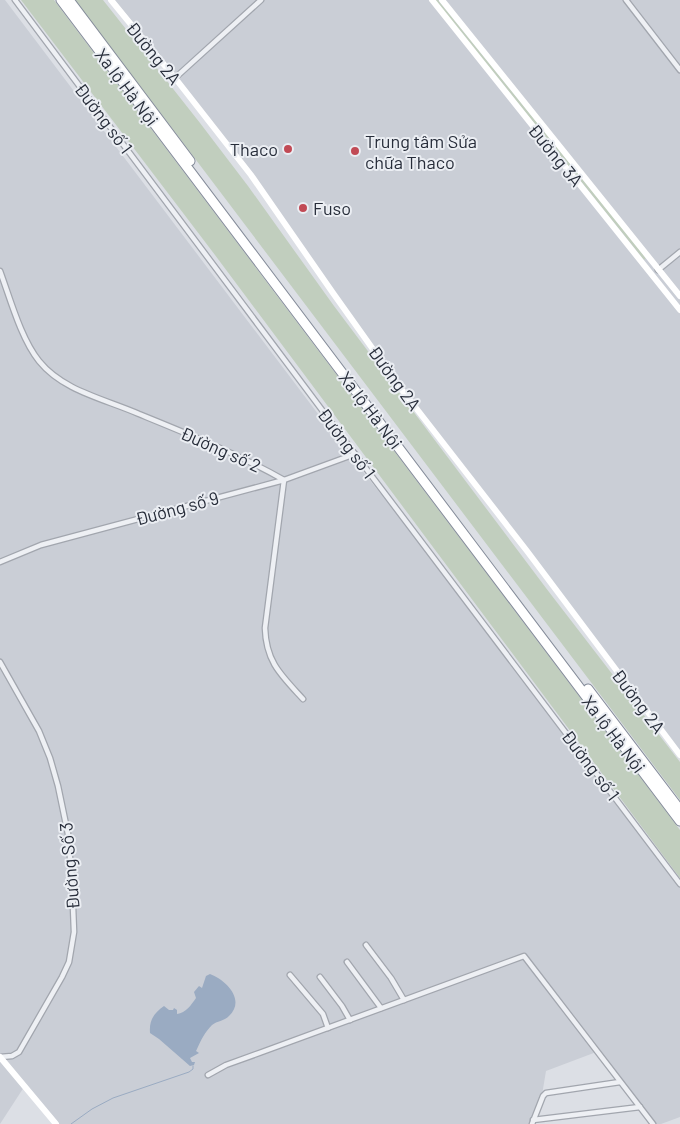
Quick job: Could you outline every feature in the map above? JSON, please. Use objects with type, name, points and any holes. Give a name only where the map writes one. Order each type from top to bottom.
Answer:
[{"type":"highway","name":"Xa lộ Hà Nội","points":[[61,0],[680,821]]},
{"type":"highway","name":"Xa lộ Hà Nội","points":[[69,0],[680,810]]},
{"type":"street","name":"Đường số 1","points":[[15,0],[680,884]]},
{"type":"street","name":"Đường 2A","points":[[111,0],[252,176],[402,390],[527,550],[680,756]]},
{"type":"street","points":[[175,78],[261,0]]},
{"type":"street","name":"Đường 3A","points":[[432,0],[655,272],[680,296]]},
{"type":"street","name":"Đường 3A","points":[[442,0],[655,272],[680,310]]},
{"type":"street","points":[[626,0],[680,70]]},
{"type":"street","points":[[655,272],[680,252]]},
{"type":"street","name":"Đường số 2","points":[[0,271],[30,347],[38,361],[57,379],[81,391],[212,444],[284,480]]},
{"type":"street","name":"Đường số 9","points":[[0,562],[41,545],[284,480],[355,454]]},
{"type":"street","points":[[284,480],[265,639],[270,658],[278,671],[303,698]]},
{"type":"street","name":"Đường Số 3","points":[[0,662],[39,731],[58,782],[70,847],[74,932],[66,970],[19,1052],[12,1056],[0,1057]]},
{"type":"street","points":[[366,945],[395,984],[404,1000]]},
{"type":"street","points":[[208,1075],[226,1065],[524,956],[653,1124]]},
{"type":"street","points":[[348,962],[381,1008]]},
{"type":"street","points":[[290,975],[323,1014],[328,1028]]},
{"type":"street","points":[[320,977],[350,1020]]},
{"type":"street","points":[[0,1057],[56,1124]]},
{"type":"street","points":[[532,1122],[546,1093],[620,1082]]},
{"type":"street","points":[[532,1122],[640,1107]]},
{"type":"shaded area","points":[[0,0],[5,0],[340,443],[436,563],[680,886],[680,1117],[661,1124],[655,1124],[599,1051],[546,1071],[542,1095],[530,1124],[59,1124],[26,1084],[0,1124]]},
{"type":"shaded area","points":[[115,0],[680,0],[680,751],[420,410],[253,174]]},
{"type":"green space","points":[[21,0],[54,0],[680,830],[680,878],[215,255]]},
{"type":"green space","points":[[75,0],[103,0],[248,186],[334,306],[549,592],[680,762],[680,800]]},
{"type":"green space","points":[[435,0],[438,0],[621,226],[646,258],[644,260]]},
{"type":"water","points":[[210,974],[222,981],[232,991],[235,997],[234,1010],[225,1019],[212,1025],[207,1030],[196,1051],[199,1053],[190,1058],[192,1062],[195,1062],[194,1065],[190,1066],[150,1033],[150,1024],[157,1011],[164,1006],[169,1010],[174,1008],[177,1010],[177,1014],[186,1010],[196,998],[194,992],[199,986],[202,988],[206,976]]},
{"type":"waterway","points":[[71,1124],[92,1109],[113,1098],[189,1072],[193,1069],[193,1066]]},
{"type":"place","name":"Thaco","points":[[288,149]]},
{"type":"place","name":"Trung tâm Sửa chữa Thaco","points":[[355,151]]},
{"type":"place","name":"Fuso","points":[[303,208]]}]
